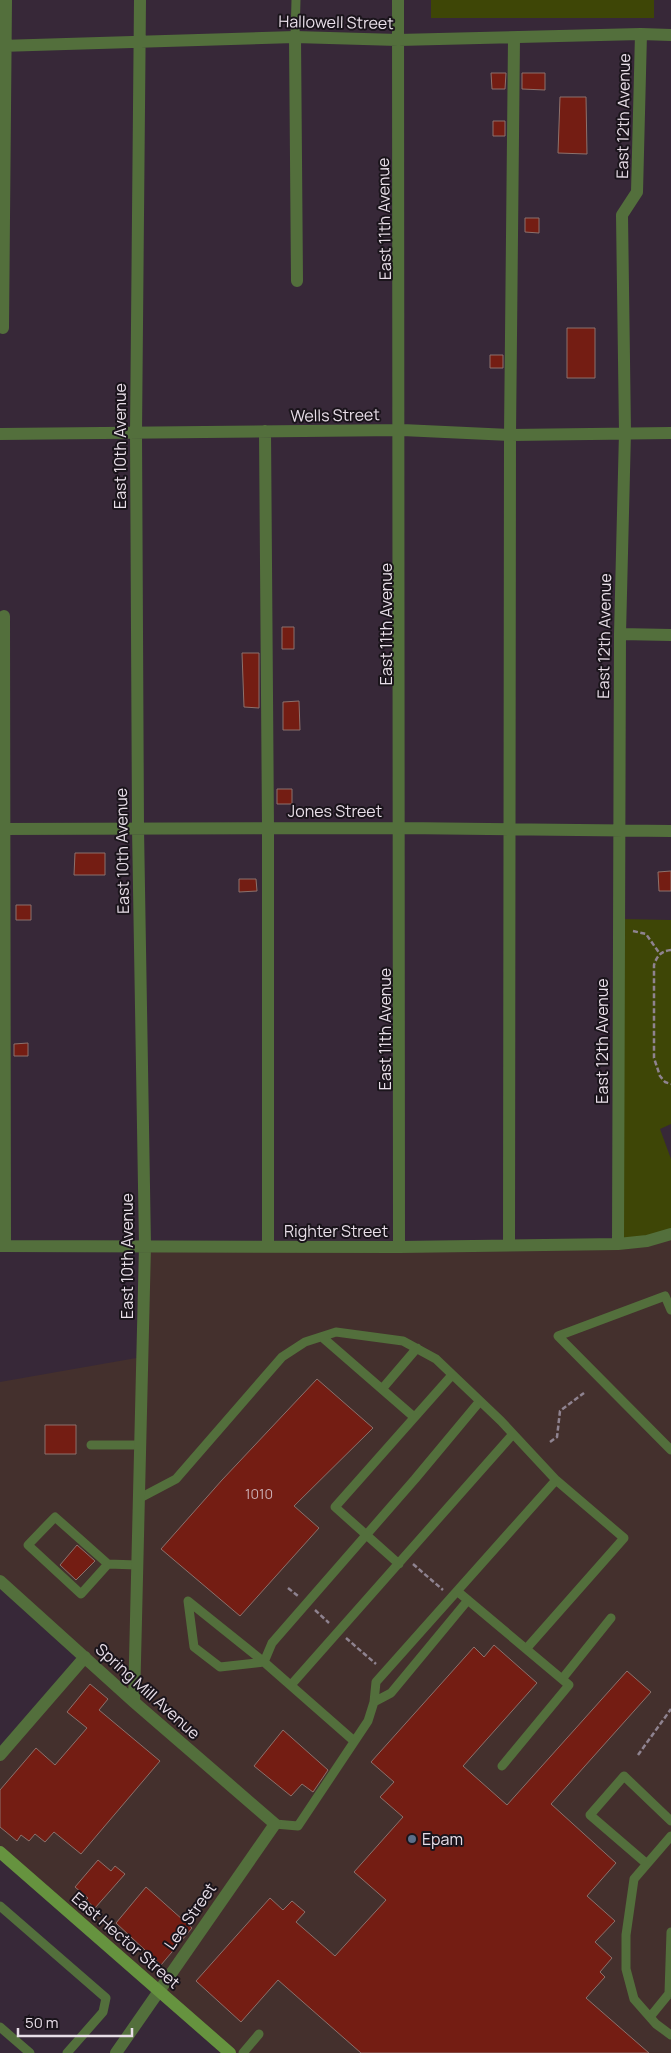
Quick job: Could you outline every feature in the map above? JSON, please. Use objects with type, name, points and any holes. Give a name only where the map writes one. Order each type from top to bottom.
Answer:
[{"type":"main road","name":"East Hector Street","points":[[0,1852],[230,2053]]},
{"type":"street","points":[[2,328],[3,46],[6,0]]},
{"type":"street","name":"East 10th Avenue","points":[[134,1702],[145,1246],[138,828],[136,433],[140,0]]},
{"type":"street","name":"East 11th Avenue","points":[[398,0],[402,430],[399,1247]]},
{"type":"street","name":"Hallowell Street","points":[[3,46],[295,37],[398,40],[640,34],[671,35]]},
{"type":"street","name":"East 12th Avenue","points":[[618,1244],[620,634],[625,432],[622,214],[638,192],[640,34]]},
{"type":"street","points":[[295,37],[297,281]]},
{"type":"street","points":[[509,1246],[510,434],[514,38]]},
{"type":"street","name":"Wells Street","points":[[0,434],[402,430],[510,434],[671,433]]},
{"type":"street","points":[[265,432],[268,828],[268,1247]]},
{"type":"street","points":[[3,1246],[2,829],[4,616]]},
{"type":"street","points":[[620,634],[671,635]]},
{"type":"street","name":"Jones Street","points":[[2,829],[402,828],[671,831]]},
{"type":"street","name":"Righter Street","points":[[3,1246],[509,1246],[618,1244],[647,1241],[671,1234]]},
{"type":"street","name":"Spring Mill Avenue","points":[[0,1581],[134,1702],[275,1824]]},
{"type":"street","points":[[0,1755],[85,1657]]},
{"type":"street","name":"Lee Street","points":[[116,2053],[275,1824]]},
{"type":"lane","points":[[295,37],[296,0]]},
{"type":"lane","points":[[671,1310],[665,1296],[558,1336],[671,1450]]},
{"type":"lane","points":[[140,1498],[176,1479],[282,1357],[305,1342],[336,1332],[403,1340],[436,1359],[513,1434],[556,1480],[624,1538],[526,1649]]},
{"type":"lane","points":[[322,1336],[414,1417]]},
{"type":"lane","points":[[382,1389],[417,1348]]},
{"type":"lane","points":[[399,1564],[335,1507],[452,1374]]},
{"type":"lane","points":[[264,1662],[272,1643],[480,1401]]},
{"type":"lane","points":[[291,1686],[513,1434]]},
{"type":"lane","points":[[90,1445],[140,1446]]},
{"type":"lane","points":[[275,1824],[298,1826],[368,1721],[374,1702],[376,1682],[556,1480]]},
{"type":"lane","points":[[108,1564],[81,1594],[28,1545],[55,1517],[108,1564],[137,1565]]},
{"type":"lane","points":[[454,1594],[468,1600],[569,1685],[502,1766]]},
{"type":"lane","points":[[374,1702],[391,1693],[468,1600]]},
{"type":"lane","points":[[264,1662],[220,1667],[194,1647],[188,1601],[264,1662],[354,1741]]},
{"type":"lane","points":[[562,1679],[611,1618]]},
{"type":"lane","points":[[647,1864],[590,1815],[624,1776],[671,1821]]},
{"type":"lane","points":[[671,1836],[634,1879],[626,1935],[626,1969],[634,1999],[650,2017],[671,2035]]},
{"type":"lane","points":[[0,1906],[106,1998],[103,2012],[67,2053]]},
{"type":"lane","points":[[650,2017],[670,1992],[671,1932]]},
{"type":"lane","points":[[0,2027],[30,2053]]},
{"type":"lane","points":[[243,2053],[259,2034]]},
{"type":"path","points":[[619,931],[646,934],[660,954]]},
{"type":"path","points":[[671,950],[660,954],[656,958],[654,965],[654,1058],[660,1076],[665,1082],[671,1084]]},
{"type":"path","points":[[550,1442],[557,1437],[560,1411],[584,1393]]},
{"type":"path","points":[[409,1561],[454,1594]]},
{"type":"path","points":[[288,1588],[299,1597]]},
{"type":"path","points":[[312,1608],[330,1624]]},
{"type":"path","points":[[344,1636],[385,1672]]},
{"type":"path","points":[[638,1755],[671,1709]]},
{"type":"shaded area","points":[[671,1234],[671,2053],[230,2053],[0,1852],[0,1755],[85,1657],[0,1582],[0,1382],[142,1357],[145,1246],[618,1244]]},
{"type":"green space","points":[[431,0],[654,0],[654,18],[431,18]]},
{"type":"green space","points":[[619,919],[671,920],[671,1124],[660,1129],[671,1159],[671,1233],[618,1244]]},
{"type":"building","points":[[491,73],[506,73],[505,89],[492,89]]},
{"type":"building","points":[[522,73],[545,73],[545,90],[522,89]]},
{"type":"building","points":[[560,97],[586,97],[587,154],[558,153]]},
{"type":"building","points":[[493,121],[505,121],[505,136],[493,136]]},
{"type":"building","points":[[525,218],[539,218],[539,233],[525,232]]},
{"type":"building","points":[[567,328],[595,328],[595,378],[567,378]]},
{"type":"building","points":[[490,355],[503,355],[503,368],[490,368]]},
{"type":"building","points":[[282,627],[294,627],[294,649],[282,649]]},
{"type":"building","points":[[242,653],[259,653],[259,708],[244,707]]},
{"type":"building","points":[[299,701],[300,730],[283,730],[283,702]]},
{"type":"building","points":[[277,789],[292,789],[292,804],[277,804]]},
{"type":"building","points":[[75,853],[105,853],[105,875],[74,875]]},
{"type":"building","points":[[671,871],[671,891],[659,891],[658,872]]},
{"type":"building","points":[[239,879],[256,879],[257,891],[239,892]]},
{"type":"building","points":[[16,905],[31,905],[31,920],[16,920]]},
{"type":"building","points":[[28,1043],[28,1056],[14,1056],[14,1044]]},
{"type":"building","points":[[317,1379],[373,1428],[294,1506],[319,1528],[240,1616],[161,1549],[222,1480]]},
{"type":"building","points":[[45,1425],[76,1425],[76,1454],[45,1454]]},
{"type":"building","points":[[77,1545],[95,1561],[76,1580],[60,1565]]},
{"type":"building","points":[[494,1645],[537,1683],[463,1766],[507,1805],[627,1671],[651,1692],[551,1804],[616,1863],[587,1896],[615,1921],[595,1942],[612,1958],[600,1972],[605,1977],[586,1998],[649,2053],[361,2053],[278,1980],[241,2022],[196,1981],[270,1898],[283,1910],[292,1901],[305,1912],[296,1922],[335,1956],[386,1900],[354,1872],[403,1817],[380,1797],[394,1782],[371,1762],[474,1647],[484,1657]]},
{"type":"building","points":[[90,1684],[108,1699],[99,1710],[160,1761],[81,1854],[54,1832],[45,1842],[35,1834],[29,1841],[21,1835],[17,1841],[0,1827],[0,1790],[36,1748],[55,1765],[87,1728],[67,1712]]},
{"type":"building","points":[[283,1730],[328,1770],[313,1792],[302,1784],[291,1796],[254,1766]]},
{"type":"building","points":[[98,1860],[111,1871],[115,1866],[125,1874],[95,1908],[86,1900],[88,1898],[75,1887]]},
{"type":"building","points":[[146,1887],[192,1928],[161,1965],[116,1923]]},
{"type":"place","name":"Epam","points":[[412,1839]]}]
